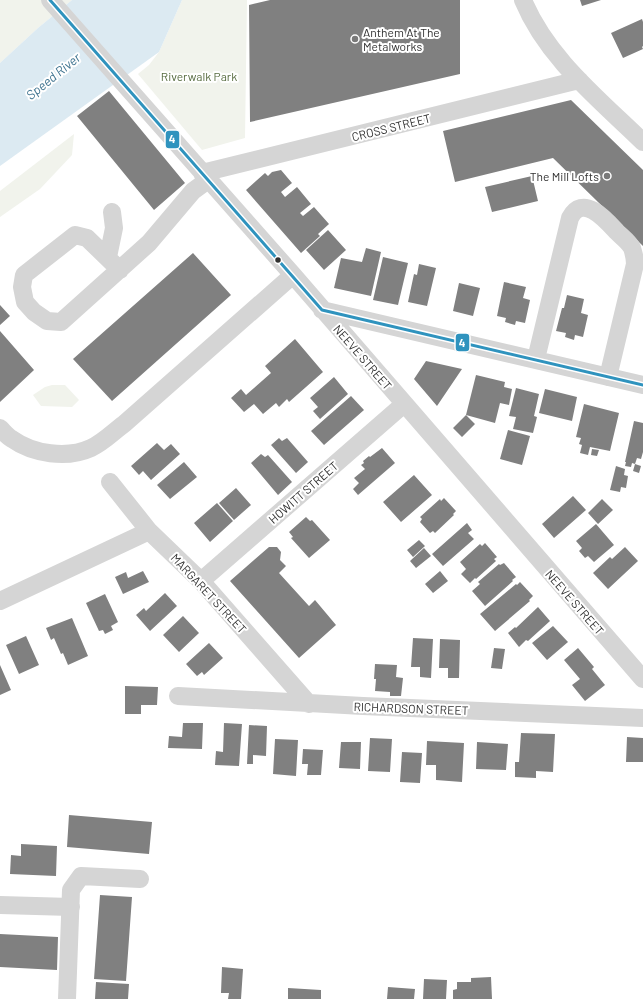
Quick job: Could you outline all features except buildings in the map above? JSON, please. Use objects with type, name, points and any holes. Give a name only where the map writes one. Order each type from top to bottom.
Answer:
[{"type":"street","points":[[523,0],[536,26],[556,54],[579,80],[643,142]]},
{"type":"street","name":"NEEVE STREET","points":[[53,3],[127,89],[293,275],[595,625],[639,671]]},
{"type":"street","name":"CROSS STREET","points":[[205,177],[579,80]]},
{"type":"street","points":[[114,264],[87,238],[75,236],[24,275],[22,287],[25,302],[34,312],[47,321],[61,322],[114,264],[149,243],[205,177]]},
{"type":"street","points":[[536,359],[570,218],[576,210],[582,208],[590,209],[602,216],[631,247],[635,256],[635,264],[608,377]]},
{"type":"street","points":[[112,212],[114,228],[114,264]]},
{"type":"street","points":[[0,428],[12,439],[33,450],[52,454],[75,453],[91,448],[124,424],[293,275]]},
{"type":"street","points":[[322,310],[643,385]]},
{"type":"street","name":"HOWITT STREET","points":[[201,581],[404,404]]},
{"type":"street","name":"MARGARET STREET","points":[[110,482],[149,531],[201,581],[309,704]]},
{"type":"street","points":[[0,601],[149,531]]},
{"type":"street","name":"RICHARDSON STREET","points":[[178,696],[309,704],[643,718]]},
{"type":"street","points":[[68,999],[71,890],[81,876],[140,879]]},
{"type":"street","points":[[0,905],[71,907]]},
{"type":"green space","points":[[0,0],[72,0],[38,28],[0,63]]},
{"type":"green space","name":"Riverwalk Park","points":[[182,0],[247,0],[245,138],[202,150],[138,74],[149,65],[159,52]]},
{"type":"green space","points":[[74,134],[72,155],[40,189],[0,217],[0,191]]},
{"type":"green space","points":[[52,385],[65,385],[79,400],[72,407],[41,406],[33,395],[45,387]]},
{"type":"water","name":"Speed River","points":[[72,0],[182,0],[159,52],[0,166],[0,63],[38,28]]},
{"type":"transit line","name":"4","points":[[50,0],[322,310],[643,385]]},
{"type":"place","name":"Anthem At The Metalworks","points":[[355,39]]},
{"type":"place","name":"The Mill Lofts","points":[[607,176]]}]
